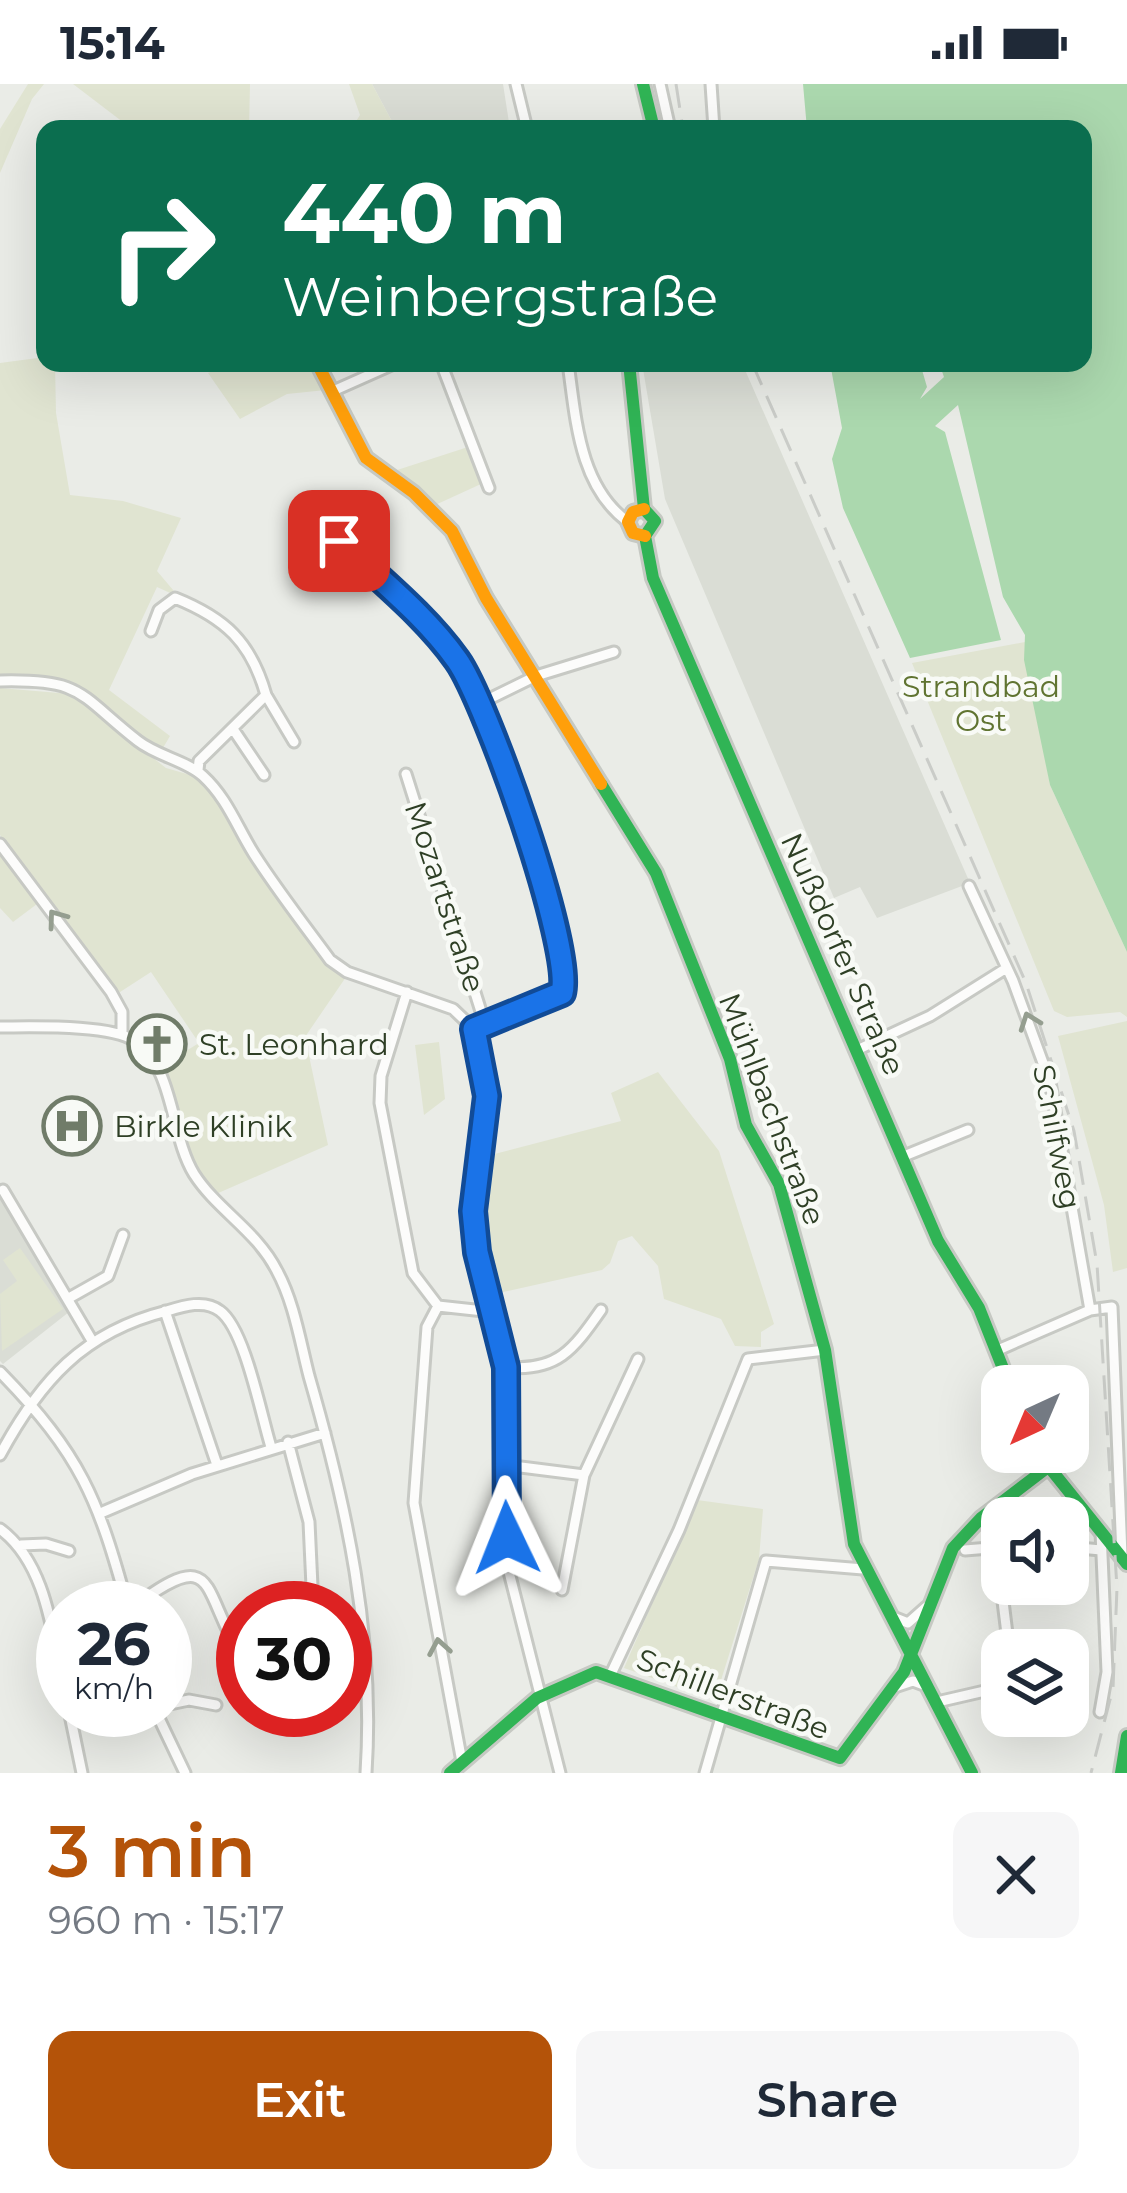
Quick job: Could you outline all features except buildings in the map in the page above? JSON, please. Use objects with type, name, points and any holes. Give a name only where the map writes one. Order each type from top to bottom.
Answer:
[{"type":"street","points":[[516,84],[524,120]]},
{"type":"street","points":[[643,84],[652,120]]},
{"type":"street","points":[[660,84],[668,120]]},
{"type":"street","points":[[711,84],[713,120]]},
{"type":"street","name":"Mühlbachstraße","points":[[321,372],[366,458],[414,493],[452,531],[486,598],[656,873],[730,1059],[746,1126],[779,1184],[825,1350],[848,1514],[863,1569],[912,1652],[972,1773]]},
{"type":"street","points":[[333,391],[376,372]]},
{"type":"street","points":[[444,372],[489,488]]},
{"type":"street","points":[[569,372],[579,440],[598,492],[633,533],[645,536]]},
{"type":"street","name":"Nußdorfer Straße","points":[[630,372],[644,509],[656,521],[645,536],[667,615],[938,1240],[1003,1365]]},
{"type":"street","points":[[628,522],[633,512],[644,509]]},
{"type":"street","points":[[339,541],[439,636],[483,702],[561,943],[565,982],[556,998],[484,1021],[474,1029]]},
{"type":"street","points":[[151,631],[159,610],[175,598],[220,619],[255,660],[266,695],[294,742]]},
{"type":"street","points":[[483,702],[536,676],[614,652]]},
{"type":"street","points":[[0,681],[61,683],[84,691],[136,740],[162,758],[197,770],[219,792],[255,856],[331,960],[347,972],[453,1009],[474,1029],[487,1096],[473,1211],[477,1252],[506,1367],[509,1572],[560,1773]]},
{"type":"street","points":[[197,770],[266,695]]},
{"type":"street","points":[[233,729],[265,775]]},
{"type":"street","name":"Mozartstraße","points":[[406,774],[484,1021]]},
{"type":"street","points":[[0,844],[112,992],[122,1012],[122,1033]]},
{"type":"street","name":"Schilfweg","points":[[969,886],[1050,1082],[1090,1310]]},
{"type":"street","points":[[859,1049],[930,1016],[1005,969]]},
{"type":"street","points":[[407,992],[380,1076],[380,1103],[413,1273],[438,1306],[493,1312]]},
{"type":"street","points":[[0,1027],[122,1033],[141,1046],[158,1071],[195,1175],[249,1229],[277,1270],[326,1433],[356,1564],[365,1631],[366,1773]]},
{"type":"street","points":[[904,1156],[968,1130]]},
{"type":"street","points":[[3,1190],[92,1340]]},
{"type":"street","points":[[69,1298],[108,1276],[123,1235]]},
{"type":"street","points":[[0,1455],[29,1401],[57,1368],[92,1340],[165,1311],[209,1305],[233,1325],[271,1447]]},
{"type":"street","points":[[438,1306],[428,1328],[427,1392],[414,1503],[462,1762]]},
{"type":"street","points":[[998,1350],[1090,1310],[1112,1307],[1116,1555],[1100,1712]]},
{"type":"street","points":[[506,1367],[555,1364],[572,1353],[601,1310]]},
{"type":"street","points":[[165,1311],[217,1465]]},
{"type":"street","points":[[611,1674],[679,1530],[748,1359],[825,1350]]},
{"type":"street","points":[[562,1590],[584,1474],[638,1359]]},
{"type":"street","points":[[0,1372],[56,1430],[103,1512],[122,1581]]},
{"type":"street","points":[[103,1512],[217,1465],[326,1433]]},
{"type":"street","points":[[288,1442],[309,1522],[312,1581]]},
{"type":"street","points":[[505,1465],[584,1474]]},
{"type":"street","points":[[835,1773],[840,1758],[895,1687],[926,1607],[962,1538],[1041,1473]]},
{"type":"street","points":[[1053,1473],[1116,1555]]},
{"type":"street","points":[[0,1529],[21,1545],[37,1581]]},
{"type":"street","points":[[21,1545],[46,1544],[69,1551]]},
{"type":"street","points":[[965,1550],[981,1549]]},
{"type":"street","points":[[705,1773],[766,1561],[863,1569]]},
{"type":"street","points":[[166,1581],[173,1576],[195,1577],[209,1588],[216,1602]]},
{"type":"street","points":[[889,1614],[908,1623],[926,1607]]},
{"type":"street","name":"Schillerstraße","points":[[451,1773],[543,1696],[580,1675],[611,1674],[840,1758]]},
{"type":"street","points":[[895,1687],[913,1681],[930,1688]]},
{"type":"street","points":[[937,1702],[981,1692]]},
{"type":"street","points":[[192,1701],[216,1705]]},
{"type":"street","points":[[1121,1773],[1127,1736]]},
{"type":"street","points":[[75,1737],[82,1773]]},
{"type":"street","points":[[168,1737],[185,1773]]},
{"type":"shaded area","points":[[372,84],[503,84],[509,120],[391,120]]},
{"type":"shaded area","points":[[803,84],[1127,84],[1127,952],[1050,785],[1024,660],[1025,635],[1003,597],[958,405],[935,426],[945,432],[1001,640],[910,658],[843,508],[832,459],[842,428],[832,372],[923,372],[927,387],[920,399],[944,377],[942,372],[1092,372],[1092,120],[806,120]]},
{"type":"shaded area","points":[[644,372],[746,372],[970,883],[877,918],[860,887],[834,898],[665,499]]},
{"type":"shaded area","points":[[0,1198],[69,1312],[3,1364],[0,1361]]},
{"type":"green space","points":[[28,84],[44,84],[32,99],[0,173],[0,129]]},
{"type":"green space","points":[[73,84],[250,84],[249,120],[120,120]]},
{"type":"green space","points":[[349,84],[372,84],[391,120],[357,120],[360,115]]},
{"type":"green space","points":[[36,358],[36,372],[55,372],[56,413],[70,495],[123,501],[181,518],[157,571],[179,597],[157,587],[109,690],[170,736],[160,753],[77,687],[33,678],[0,678],[0,363]]},
{"type":"green space","points":[[316,372],[326,390],[287,394],[240,419],[208,373]]},
{"type":"green space","points":[[468,447],[481,484],[433,506],[391,472]]},
{"type":"green space","name":"Strandbad Ost","points":[[1025,642],[1050,785],[1127,952],[1127,1017],[1120,1012],[1067,1017],[1054,1011],[912,663]]},
{"type":"green space","points":[[0,688],[71,694],[166,768],[194,776],[217,799],[324,960],[346,977],[305,1037],[328,1145],[216,1194],[198,1172],[160,1067],[199,1043],[151,972],[117,994],[0,835]]},
{"type":"green space","points":[[0,847],[41,901],[13,922],[0,908]]},
{"type":"green space","points":[[1127,1021],[1127,1268],[1113,1272],[1104,1205],[1058,1036]]},
{"type":"green space","points":[[439,1042],[445,1099],[424,1115],[415,1045]]},
{"type":"green space","points":[[658,1072],[719,1151],[774,1324],[761,1332],[761,1347],[735,1346],[721,1319],[664,1299],[658,1266],[632,1236],[618,1241],[610,1263],[602,1270],[494,1294],[477,1210],[483,1157],[621,1121],[611,1093]]},
{"type":"green space","points":[[20,1248],[63,1309],[2,1351],[0,1294],[17,1281],[3,1260]]},
{"type":"green space","points":[[697,1500],[763,1509],[759,1559],[717,1693],[711,1699],[624,1668]]},
{"type":"railway","points":[[676,84],[682,120]]},
{"type":"railway","points":[[756,372],[1026,983],[1074,1131],[1097,1264],[1117,1588],[1113,1688],[1091,1773]]},
{"type":"traffic: fast","points":[[643,84],[652,120]]},
{"type":"traffic: fast","points":[[630,372],[644,509],[655,521],[645,536],[653,578],[938,1241],[979,1308],[1002,1365]]},
{"type":"traffic: fast","points":[[601,784],[656,873],[730,1059],[746,1125],[779,1184],[825,1350],[854,1544],[972,1773]]},
{"type":"traffic: fast","points":[[450,1773],[537,1698],[596,1672],[840,1758],[904,1672],[953,1548],[981,1518],[1040,1473]]},
{"type":"traffic: fast","points":[[1054,1473],[1127,1564]]},
{"type":"traffic: fast","points":[[1121,1773],[1127,1736]]},
{"type":"traffic: slow","points":[[322,372],[366,458],[414,493],[452,531],[486,598],[601,784]]},
{"type":"traffic: slow","points":[[644,509],[633,512],[628,522],[633,533],[645,536]]},
{"type":"place","name":"St. Leonhard","points":[[157,1044]]},
{"type":"place","name":"Birkle Klinik","points":[[72,1126]]},
{"type":"route","points":[[339,541],[439,636],[483,702],[561,943],[562,993],[484,1021],[474,1029],[487,1096],[473,1211],[477,1252],[506,1367],[507,1538]]}]
